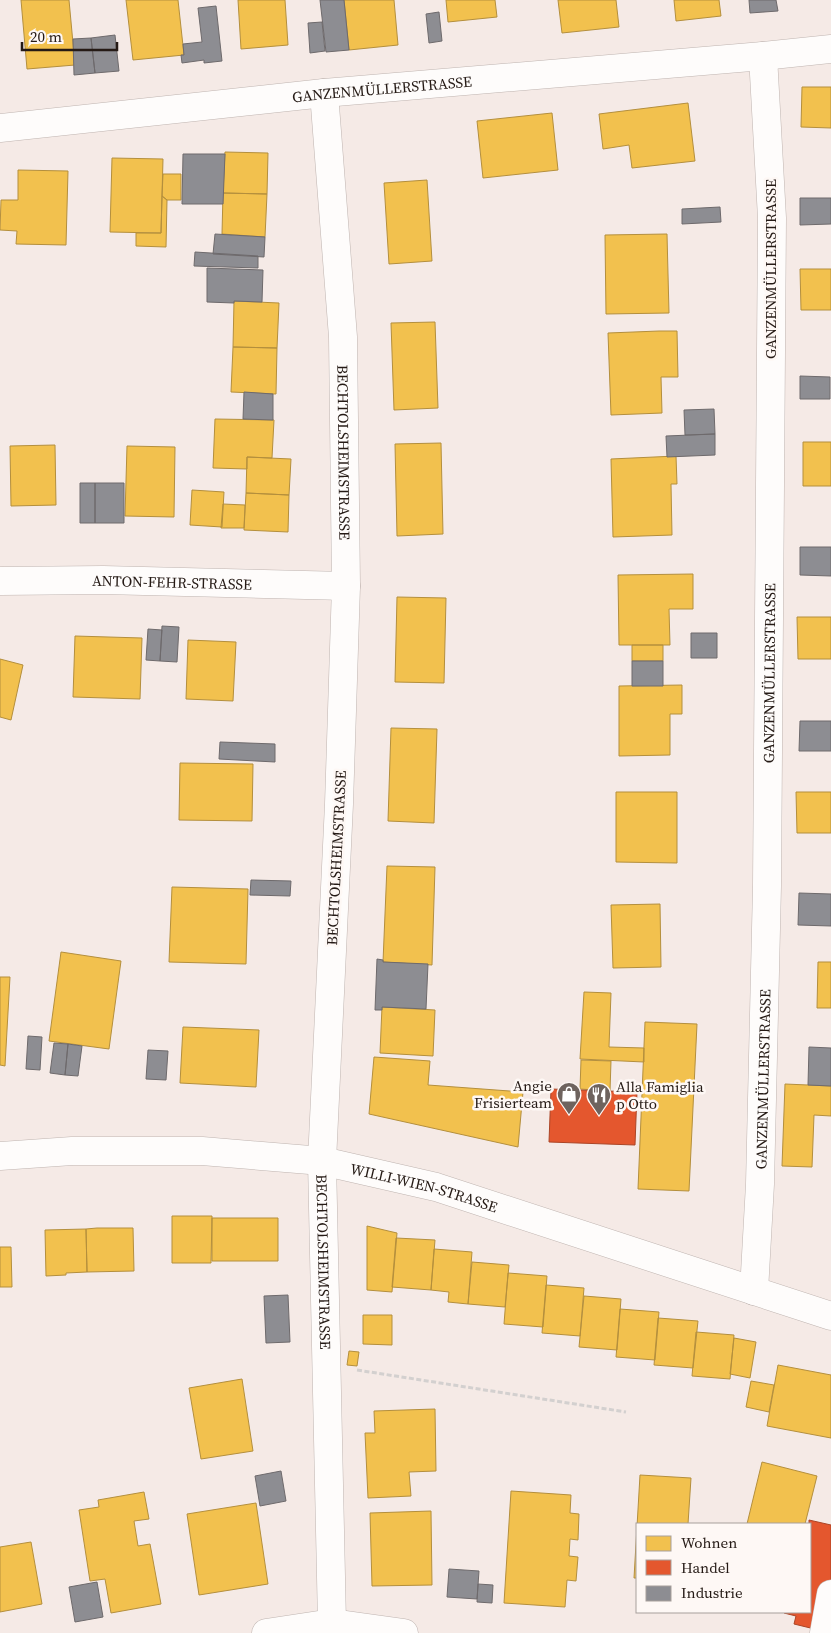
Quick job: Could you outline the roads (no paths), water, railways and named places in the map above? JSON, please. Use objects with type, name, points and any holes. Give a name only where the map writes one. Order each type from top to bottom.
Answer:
[{"type":"street","name":"GANZENMÜLLERSTRASSE","points":[[0,128],[324,93],[831,49]]},
{"type":"street","name":"GANZENMÜLLERSTRASSE","points":[[754,1291],[760,1184],[768,886],[772,218],[763,56]]},
{"type":"street","name":"BECHTOLSHEIMSTRASSE","points":[[324,93],[343,337],[346,586],[339,804],[322,1161],[332,1623]]},
{"type":"street","name":"ANTON-FEHR-STRASSE","points":[[0,580],[103,580],[346,586]]},
{"type":"street","name":"WILLI-WIEN-STRASSE","points":[[0,1156],[72,1151],[202,1151],[322,1161],[436,1187],[831,1316]]},
{"type":"street","points":[[824,1633],[831,1594]]},
{"type":"street","points":[[266,1633],[332,1623],[404,1633]]},
{"type":"place","name":"Angie Frisierteam","points":[[569,1115]]},
{"type":"place","name":"Alla Famiglia p Otto","points":[[599,1116]]}]
